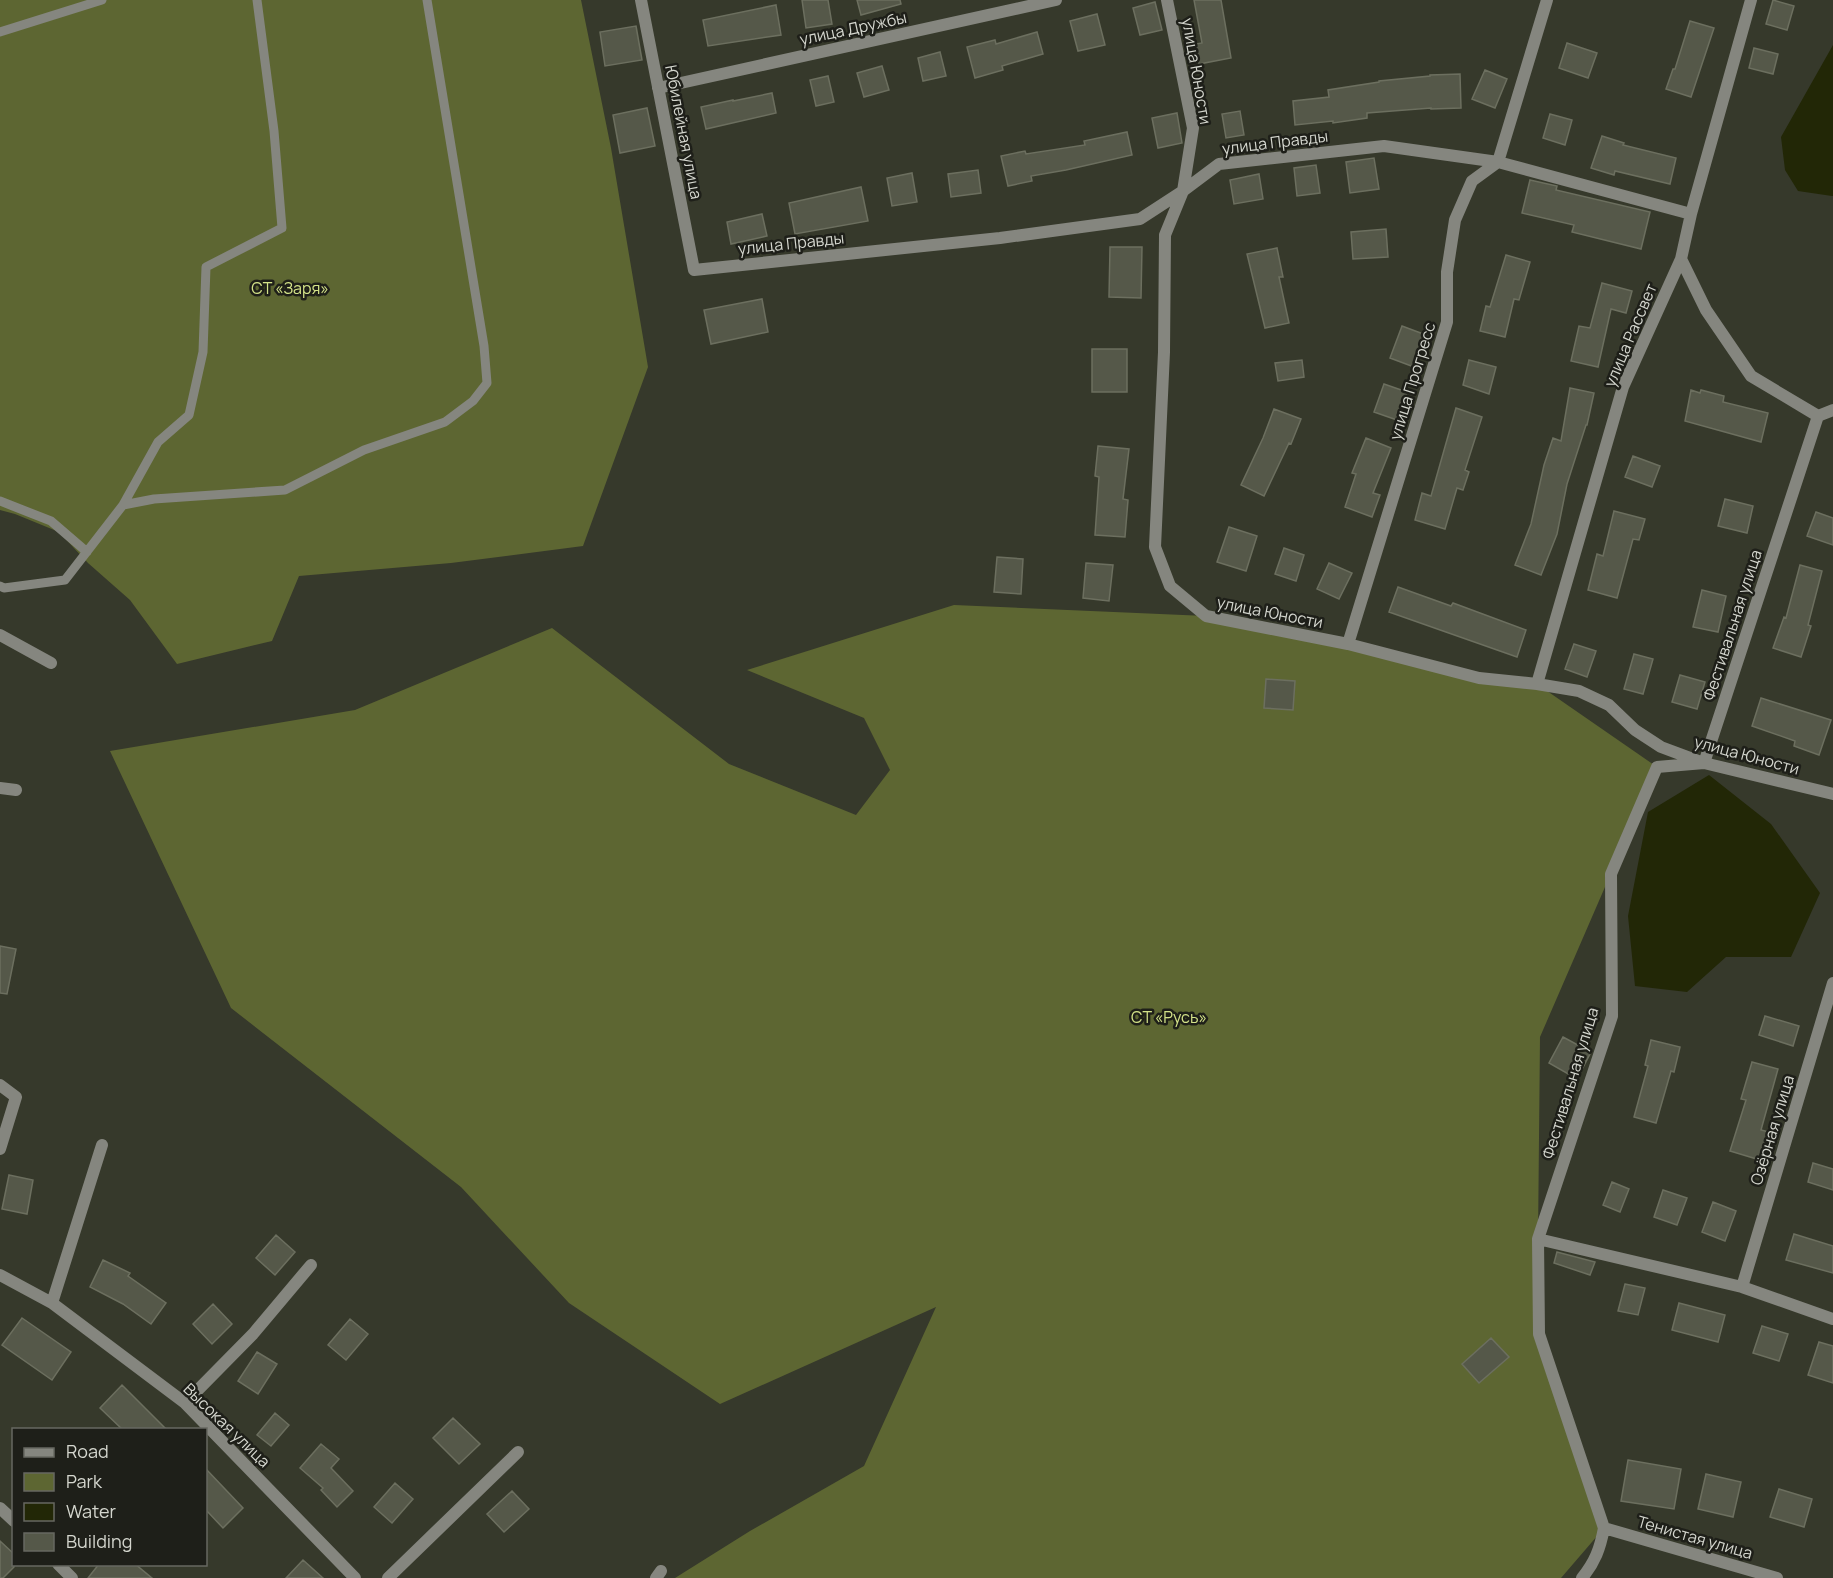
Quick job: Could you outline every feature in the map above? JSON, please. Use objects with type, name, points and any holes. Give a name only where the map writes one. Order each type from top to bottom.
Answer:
[{"type":"street","name":"Юбилейная улица","points":[[641,0],[694,270]]},
{"type":"street","name":"улица Дружбы","points":[[658,88],[1056,0]]},
{"type":"street","name":"улица Юности","points":[[1167,0],[1193,128],[1183,191],[1165,235],[1164,352],[1155,547],[1170,586],[1206,616],[1348,644],[1479,678],[1580,691],[1609,705],[1635,730],[1661,747],[1704,763],[1833,794]]},
{"type":"street","points":[[1498,162],[1547,0]]},
{"type":"street","name":"улица Рассвет","points":[[1537,684],[1623,387],[1681,259],[1691,214],[1751,0]]},
{"type":"street","name":"улица Правды","points":[[694,270],[1000,238],[1140,219],[1219,164],[1384,146],[1498,162],[1691,214]]},
{"type":"street","name":"улица Прогресс","points":[[1348,644],[1448,322],[1448,272],[1455,220],[1472,181],[1498,162]]},
{"type":"street","points":[[1681,259],[1706,310],[1750,376],[1818,416],[1833,410]]},
{"type":"street","name":"Фестивальная улица","points":[[1604,1528],[1539,1334],[1538,1239],[1612,1016],[1611,874],[1657,767],[1704,763],[1818,416]]},
{"type":"street","points":[[0,635],[51,663]]},
{"type":"street","points":[[0,788],[16,790]]},
{"type":"street","name":"Озёрная улица","points":[[1742,1287],[1833,983]]},
{"type":"street","points":[[0,1085],[16,1097],[0,1149]]},
{"type":"street","points":[[52,1303],[102,1146]]},
{"type":"street","points":[[1538,1239],[1742,1287],[1833,1319]]},
{"type":"street","points":[[185,1403],[253,1334],[311,1265]]},
{"type":"street","name":"Высокая улица","points":[[0,1275],[52,1303],[185,1403],[356,1578]]},
{"type":"street","points":[[387,1578],[518,1452]]},
{"type":"street","points":[[0,1508],[12,1519]]},
{"type":"street","points":[[1582,1578],[1593,1565],[1600,1550],[1604,1528]]},
{"type":"street","name":"Тенистая улица","points":[[1604,1528],[1777,1578]]},
{"type":"street","points":[[60,1566],[72,1578]]},
{"type":"lane","points":[[0,32],[102,0]]},
{"type":"lane","points":[[0,586],[4,588],[65,580],[123,505],[158,442],[189,415],[203,352],[206,267],[282,228],[274,131],[257,0]]},
{"type":"lane","points":[[123,505],[154,499],[285,490],[364,450],[445,422],[473,402],[487,383],[427,0]]},
{"type":"lane","points":[[0,501],[51,521],[87,552]]},
{"type":"green space","name":"СТ «Заря»","points":[[0,0],[581,0],[611,148],[648,367],[583,546],[451,563],[299,576],[272,641],[177,664],[130,600],[88,563],[59,532],[0,510]]},
{"type":"green space","name":"СТ «Русь»","points":[[954,605],[1206,616],[1479,678],[1537,684],[1657,767],[1540,1037],[1539,1334],[1604,1528],[1561,1578],[675,1578],[750,1531],[864,1466],[936,1307],[720,1404],[569,1303],[461,1187],[231,1008],[110,751],[355,710],[552,628],[729,764],[856,815],[890,770],[864,718],[747,670]]},
{"type":"water","points":[[1833,45],[1832,196],[1798,191],[1785,170],[1781,137]]},
{"type":"water","points":[[1709,775],[1771,824],[1820,893],[1791,957],[1726,957],[1687,992],[1635,986],[1628,916],[1648,812]]},
{"type":"building","points":[[802,0],[828,0],[832,24],[806,28]]},
{"type":"building","points":[[857,0],[900,0],[901,4],[861,15]]},
{"type":"building","points":[[1194,0],[1221,0],[1231,58],[1199,64],[1196,44],[1202,43]]},
{"type":"building","points":[[1773,0],[1794,6],[1787,30],[1766,24]]},
{"type":"building","points":[[1155,2],[1162,30],[1140,35],[1133,8]]},
{"type":"building","points":[[776,5],[781,35],[708,46],[703,20]]},
{"type":"building","points":[[1097,14],[1105,45],[1078,51],[1070,21]]},
{"type":"building","points":[[1690,21],[1714,28],[1691,97],[1666,89],[1673,69],[1675,69]]},
{"type":"building","points":[[636,26],[642,60],[605,66],[600,32]]},
{"type":"building","points":[[1037,32],[1043,54],[1002,66],[1003,70],[975,78],[967,47],[995,40],[996,44]]},
{"type":"building","points":[[1567,43],[1597,53],[1588,78],[1559,68]]},
{"type":"building","points":[[1754,48],[1778,54],[1773,74],[1749,68]]},
{"type":"building","points":[[940,52],[946,76],[923,81],[918,58]]},
{"type":"building","points":[[882,66],[889,90],[864,97],[857,73]]},
{"type":"building","points":[[1485,70],[1507,79],[1495,108],[1472,99]]},
{"type":"building","points":[[1460,74],[1461,108],[1367,113],[1367,118],[1295,125],[1293,101],[1329,97],[1328,90],[1379,81]]},
{"type":"building","points":[[828,76],[834,102],[816,106],[810,80]]},
{"type":"building","points":[[772,93],[776,113],[706,129],[701,107]]},
{"type":"building","points":[[647,108],[655,146],[620,153],[613,115]]},
{"type":"building","points":[[1240,111],[1244,135],[1226,138],[1222,114]]},
{"type":"building","points":[[1177,113],[1182,143],[1158,148],[1152,118]]},
{"type":"building","points":[[1550,114],[1572,120],[1565,145],[1543,138]]},
{"type":"building","points":[[1127,132],[1132,155],[1031,176],[1032,181],[1008,186],[1001,156],[1025,151],[1026,154],[1085,145],[1084,141]]},
{"type":"building","points":[[1602,136],[1624,143],[1623,145],[1676,158],[1670,184],[1615,171],[1614,175],[1591,168]]},
{"type":"building","points":[[1374,158],[1379,189],[1350,193],[1346,162]]},
{"type":"building","points":[[1316,165],[1320,193],[1297,196],[1294,168]]},
{"type":"building","points":[[978,170],[981,193],[951,197],[948,174]]},
{"type":"building","points":[[912,173],[917,202],[892,206],[887,178]]},
{"type":"building","points":[[1259,174],[1263,199],[1234,204],[1230,180]]},
{"type":"building","points":[[1530,180],[1557,186],[1556,190],[1650,212],[1641,249],[1572,232],[1574,225],[1522,213]]},
{"type":"building","points":[[861,187],[868,221],[795,234],[789,203]]},
{"type":"building","points":[[762,214],[767,236],[731,244],[727,222]]},
{"type":"building","points":[[1386,229],[1388,257],[1353,259],[1351,232]]},
{"type":"building","points":[[1110,247],[1142,247],[1141,298],[1109,297]]},
{"type":"building","points":[[1277,248],[1283,277],[1279,277],[1289,323],[1265,328],[1247,254]]},
{"type":"building","points":[[1506,255],[1530,262],[1519,300],[1514,299],[1505,337],[1480,331],[1486,306],[1490,307]]},
{"type":"building","points":[[1602,283],[1632,291],[1626,313],[1611,309],[1598,367],[1571,361],[1579,326],[1590,328]]},
{"type":"building","points":[[762,299],[768,332],[711,344],[704,310]]},
{"type":"building","points":[[1402,326],[1426,335],[1414,367],[1390,358]]},
{"type":"building","points":[[1092,349],[1127,349],[1127,392],[1092,392]]},
{"type":"building","points":[[1302,360],[1304,377],[1278,381],[1275,363]]},
{"type":"building","points":[[1469,360],[1496,367],[1489,394],[1463,385]]},
{"type":"building","points":[[1384,384],[1407,392],[1397,420],[1374,412]]},
{"type":"building","points":[[1570,388],[1594,393],[1587,425],[1567,484],[1557,534],[1541,575],[1515,565],[1531,524],[1544,465],[1553,438],[1561,441]]},
{"type":"building","points":[[1691,390],[1724,396],[1723,402],[1768,413],[1761,442],[1685,421]]},
{"type":"building","points":[[1456,408],[1482,417],[1465,470],[1469,472],[1463,490],[1457,488],[1445,529],[1415,520],[1422,493],[1431,496]]},
{"type":"building","points":[[1274,409],[1301,419],[1291,444],[1289,443],[1264,496],[1241,485]]},
{"type":"building","points":[[1366,438],[1391,448],[1373,493],[1380,495],[1372,517],[1345,507],[1356,474],[1352,473]]},
{"type":"building","points":[[1098,446],[1129,449],[1123,499],[1128,500],[1125,537],[1095,535],[1099,477],[1095,476]]},
{"type":"building","points":[[1633,456],[1660,466],[1652,487],[1625,477]]},
{"type":"building","points":[[1725,499],[1753,506],[1747,533],[1718,526]]},
{"type":"building","points":[[1614,511],[1645,519],[1639,540],[1633,539],[1617,598],[1588,590],[1597,554],[1603,556]]},
{"type":"building","points":[[1816,512],[1833,518],[1833,545],[1807,536]]},
{"type":"building","points":[[1229,527],[1257,536],[1246,571],[1217,562]]},
{"type":"building","points":[[1284,548],[1304,555],[1296,581],[1275,574]]},
{"type":"building","points":[[997,557],[1023,559],[1021,594],[994,592]]},
{"type":"building","points":[[1086,563],[1113,565],[1109,601],[1083,598]]},
{"type":"building","points":[[1329,563],[1352,573],[1339,599],[1317,589]]},
{"type":"building","points":[[1800,565],[1822,571],[1808,625],[1811,626],[1801,657],[1773,648],[1784,617],[1786,618]]},
{"type":"building","points":[[1398,587],[1451,606],[1453,603],[1526,630],[1517,657],[1389,612]]},
{"type":"building","points":[[1702,590],[1726,596],[1718,632],[1693,627]]},
{"type":"building","points":[[1574,644],[1596,651],[1587,677],[1565,669]]},
{"type":"building","points":[[1634,654],[1653,659],[1643,694],[1624,689]]},
{"type":"building","points":[[1680,675],[1705,682],[1697,709],[1672,702]]},
{"type":"building","points":[[1266,679],[1295,681],[1293,710],[1264,708]]},
{"type":"building","points":[[1761,698],[1831,720],[1819,755],[1794,746],[1795,741],[1752,726]]},
{"type":"building","points":[[0,946],[16,949],[7,994],[0,993]]},
{"type":"building","points":[[1765,1016],[1799,1026],[1793,1046],[1759,1035]]},
{"type":"building","points":[[1563,1037],[1591,1052],[1577,1079],[1549,1063]]},
{"type":"building","points":[[1651,1040],[1680,1047],[1674,1072],[1671,1071],[1656,1123],[1634,1117],[1648,1066],[1645,1065]]},
{"type":"building","points":[[1752,1062],[1778,1069],[1761,1130],[1769,1132],[1760,1160],[1730,1151],[1746,1100],[1741,1099]]},
{"type":"building","points":[[1813,1163],[1833,1169],[1833,1190],[1808,1182]]},
{"type":"building","points":[[9,1175],[33,1180],[27,1214],[2,1209]]},
{"type":"building","points":[[1612,1182],[1629,1189],[1620,1212],[1603,1205]]},
{"type":"building","points":[[1663,1190],[1687,1198],[1677,1225],[1654,1217]]},
{"type":"building","points":[[1713,1202],[1736,1211],[1725,1241],[1702,1232]]},
{"type":"building","points":[[1794,1234],[1833,1246],[1833,1273],[1786,1260]]},
{"type":"building","points":[[276,1235],[295,1252],[275,1275],[256,1258]]},
{"type":"building","points":[[1557,1252],[1595,1262],[1590,1275],[1554,1263]]},
{"type":"building","points":[[103,1260],[130,1273],[128,1276],[166,1303],[151,1324],[123,1304],[90,1287]]},
{"type":"building","points":[[1625,1284],[1645,1288],[1638,1315],[1618,1311]]},
{"type":"building","points":[[1679,1303],[1725,1315],[1718,1342],[1672,1330]]},
{"type":"building","points":[[213,1304],[232,1324],[212,1344],[193,1324]]},
{"type":"building","points":[[22,1318],[71,1352],[52,1380],[2,1345]]},
{"type":"building","points":[[350,1319],[368,1334],[346,1360],[328,1345]]},
{"type":"building","points":[[1762,1326],[1788,1334],[1779,1361],[1753,1353]]},
{"type":"building","points":[[1491,1338],[1509,1357],[1479,1383],[1462,1364]]},
{"type":"building","points":[[1819,1342],[1833,1346],[1833,1383],[1808,1375]]},
{"type":"building","points":[[257,1352],[277,1364],[258,1394],[238,1381]]},
{"type":"building","points":[[122,1385],[165,1428],[121,1428],[100,1408]]},
{"type":"building","points":[[275,1413],[289,1425],[271,1446],[257,1435]]},
{"type":"building","points":[[453,1418],[480,1444],[459,1464],[433,1438]]},
{"type":"building","points":[[321,1444],[339,1459],[331,1468],[353,1491],[337,1507],[321,1490],[323,1488],[300,1468]]},
{"type":"building","points":[[1628,1460],[1681,1469],[1674,1509],[1621,1501]]},
{"type":"building","points":[[207,1470],[243,1508],[223,1528],[207,1511]]},
{"type":"building","points":[[1706,1474],[1741,1482],[1733,1517],[1698,1509]]},
{"type":"building","points":[[395,1483],[413,1499],[392,1523],[374,1507]]},
{"type":"building","points":[[1779,1489],[1812,1499],[1804,1527],[1770,1517]]},
{"type":"building","points":[[512,1491],[529,1509],[504,1532],[487,1514]]},
{"type":"building","points":[[0,1541],[12,1552],[12,1566],[14,1567],[3,1578],[0,1578]]},
{"type":"building","points":[[303,1560],[323,1578],[286,1578]]},
{"type":"building","points":[[97,1566],[137,1566],[152,1578],[88,1578]]}]
